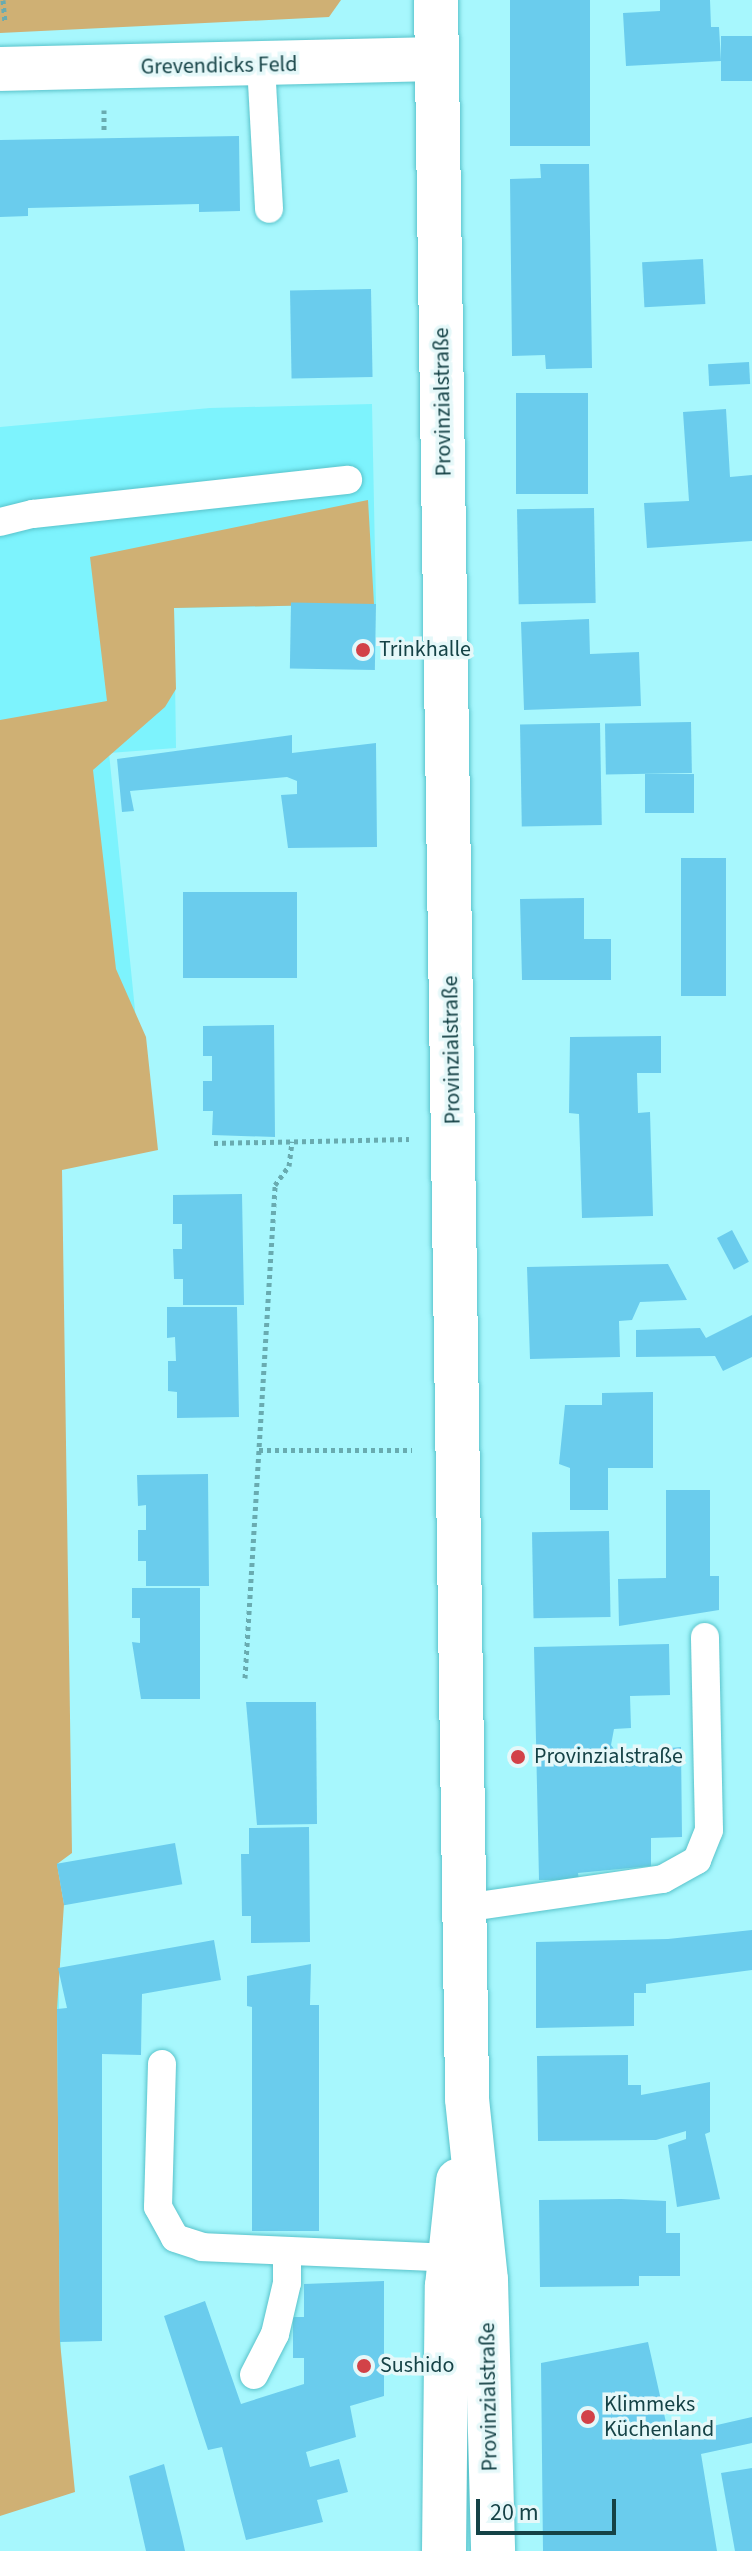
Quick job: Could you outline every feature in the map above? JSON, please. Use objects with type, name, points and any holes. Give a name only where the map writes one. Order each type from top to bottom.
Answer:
[{"type":"main road","name":"Provinzialstraße","points":[[436,0],[467,2099],[486,2280],[493,2551]]},
{"type":"main road","name":"Grevendicks Feld","points":[[0,69],[437,59]]},
{"type":"main road","name":"Provinzialstraße","points":[[444,2551],[449,2258],[467,2099]]},
{"type":"lane","points":[[261,65],[269,209]]},
{"type":"lane","points":[[0,522],[33,514],[348,480]]},
{"type":"lane","points":[[464,1908],[663,1879],[697,1860],[709,1830],[705,1637]]},
{"type":"lane","points":[[162,2064],[158,2207],[166,2227],[175,2238],[202,2247],[449,2258]]},
{"type":"lane","points":[[254,2375],[275,2334],[287,2283],[287,2251]]},
{"type":"path","points":[[104,116],[104,133]]},
{"type":"path","points":[[214,1143],[454,1138]]},
{"type":"path","points":[[245,1678],[275,1185],[289,1166],[292,1141]]},
{"type":"path","points":[[259,1450],[426,1450]]},
{"type":"shaded area","points":[[0,0],[341,0],[329,17],[0,33]]},
{"type":"shaded area","points":[[372,404],[376,604],[174,608],[176,748],[109,753],[145,1109],[54,1136],[61,2351],[0,2516],[0,427],[210,408]]},
{"type":"shaded area","points":[[368,500],[374,604],[174,608],[176,689],[165,707],[93,770],[116,969],[146,1037],[158,1150],[62,1170],[72,1853],[57,1864],[64,1904],[57,2009],[60,2342],[75,2492],[0,2516],[0,720],[107,701],[90,557]]},
{"type":"building","points":[[510,0],[590,0],[590,146],[510,146]]},
{"type":"building","points":[[660,0],[710,0],[711,27],[719,27],[721,61],[626,66],[623,13],[660,11]]},
{"type":"building","points":[[721,36],[752,36],[752,81],[721,81]]},
{"type":"building","points":[[239,136],[240,211],[199,212],[199,204],[28,208],[28,216],[0,217],[0,140]]},
{"type":"building","points":[[540,164],[589,164],[592,368],[546,369],[545,355],[512,356],[510,179],[541,178]]},
{"type":"building","points":[[703,259],[705,304],[644,307],[642,262]]},
{"type":"building","points":[[371,289],[373,377],[292,378],[290,290]]},
{"type":"building","points":[[749,362],[750,384],[709,386],[708,364]]},
{"type":"building","points":[[516,393],[588,393],[588,494],[516,494]]},
{"type":"building","points":[[726,409],[730,477],[752,475],[752,541],[647,548],[644,503],[689,501],[683,412]]},
{"type":"building","points":[[594,508],[596,603],[519,604],[517,509]]},
{"type":"building","points":[[291,603],[376,604],[375,670],[290,669]]},
{"type":"building","points":[[589,619],[590,654],[639,652],[641,706],[524,710],[521,622]]},
{"type":"building","points":[[691,722],[692,773],[606,774],[605,724]]},
{"type":"building","points":[[600,723],[602,825],[522,826],[520,724]]},
{"type":"building","points":[[292,735],[292,753],[376,743],[377,847],[288,848],[281,795],[297,794],[297,781],[287,777],[130,791],[134,811],[122,812],[117,759]]},
{"type":"building","points":[[645,774],[694,774],[694,813],[645,813]]},
{"type":"building","points":[[681,858],[726,858],[726,996],[681,996]]},
{"type":"building","points":[[183,892],[297,892],[297,978],[183,978]]},
{"type":"building","points":[[584,898],[584,939],[611,939],[611,980],[522,980],[520,899]]},
{"type":"building","points":[[274,1025],[275,1137],[212,1135],[213,1111],[203,1111],[203,1081],[212,1081],[212,1056],[203,1056],[203,1026]]},
{"type":"building","points":[[661,1036],[661,1073],[637,1073],[638,1113],[650,1112],[653,1216],[582,1218],[579,1114],[569,1113],[570,1037]]},
{"type":"building","points":[[242,1194],[244,1305],[183,1305],[183,1279],[174,1279],[173,1249],[182,1249],[182,1224],[173,1224],[173,1195]]},
{"type":"building","points":[[732,1230],[749,1262],[734,1270],[717,1238]]},
{"type":"building","points":[[668,1264],[687,1300],[640,1302],[632,1320],[619,1321],[620,1357],[530,1359],[527,1267]]},
{"type":"building","points":[[167,1307],[237,1307],[239,1417],[177,1418],[177,1392],[168,1391],[168,1361],[176,1361],[175,1337],[167,1338]]},
{"type":"building","points":[[752,1315],[752,1357],[723,1371],[715,1356],[636,1357],[636,1330],[700,1328],[706,1338]]},
{"type":"building","points":[[653,1392],[653,1468],[608,1468],[608,1510],[570,1510],[570,1468],[559,1464],[565,1405],[602,1405],[602,1393]]},
{"type":"building","points":[[208,1474],[209,1586],[146,1586],[146,1561],[138,1561],[138,1530],[146,1530],[146,1505],[138,1506],[137,1475]]},
{"type":"building","points":[[666,1490],[710,1490],[710,1576],[719,1576],[719,1610],[619,1626],[618,1579],[666,1578]]},
{"type":"building","points":[[609,1531],[611,1617],[534,1618],[532,1532]]},
{"type":"building","points":[[132,1588],[200,1588],[200,1699],[141,1699],[132,1642],[140,1643],[140,1618],[132,1618]]},
{"type":"building","points":[[669,1644],[670,1695],[630,1696],[631,1728],[614,1729],[611,1745],[617,1753],[681,1747],[682,1837],[651,1838],[651,1866],[578,1873],[579,1880],[539,1880],[534,1647]]},
{"type":"building","points":[[246,1702],[316,1702],[317,1824],[257,1825]]},
{"type":"building","points":[[309,1827],[310,1942],[251,1943],[251,1916],[242,1916],[241,1854],[249,1854],[249,1828]]},
{"type":"building","points":[[175,1843],[182,1884],[64,1905],[57,1864]]},
{"type":"building","points":[[752,1930],[752,1970],[646,1984],[646,1993],[634,1993],[634,2026],[536,2028],[536,1942],[668,1939]]},
{"type":"building","points":[[214,1940],[221,1980],[142,1994],[141,2055],[102,2054],[102,2341],[60,2342],[57,2009],[67,2008],[58,1968]]},
{"type":"building","points":[[311,1964],[310,2005],[319,2005],[319,2231],[252,2231],[252,2007],[247,2006],[247,1976]]},
{"type":"building","points":[[628,2055],[628,2085],[641,2085],[641,2095],[710,2082],[710,2132],[705,2134],[720,2199],[677,2207],[668,2145],[686,2139],[686,2131],[656,2140],[538,2141],[537,2056]]},
{"type":"building","points":[[539,2200],[666,2201],[666,2233],[680,2233],[680,2276],[639,2276],[639,2286],[540,2287]]},
{"type":"building","points":[[384,2281],[384,2396],[350,2406],[356,2437],[306,2452],[310,2467],[339,2459],[348,2492],[317,2500],[323,2522],[246,2540],[222,2447],[208,2450],[164,2316],[205,2301],[241,2404],[304,2384],[304,2358],[293,2358],[293,2317],[304,2317],[304,2284]]},
{"type":"building","points":[[648,2342],[669,2436],[752,2417],[752,2443],[701,2454],[717,2551],[543,2551],[541,2363]]},
{"type":"building","points":[[164,2464],[185,2551],[146,2551],[129,2476]]},
{"type":"building","points":[[752,2468],[752,2551],[735,2551],[721,2473]]},
{"type":"place","name":"Trinkhalle","points":[[363,650]]},
{"type":"place","name":"Provinzialstraße","points":[[518,1757]]},
{"type":"place","name":"Sushido","points":[[364,2366]]},
{"type":"place","name":"Klimmeks Küchenland","points":[[588,2417]]}]
